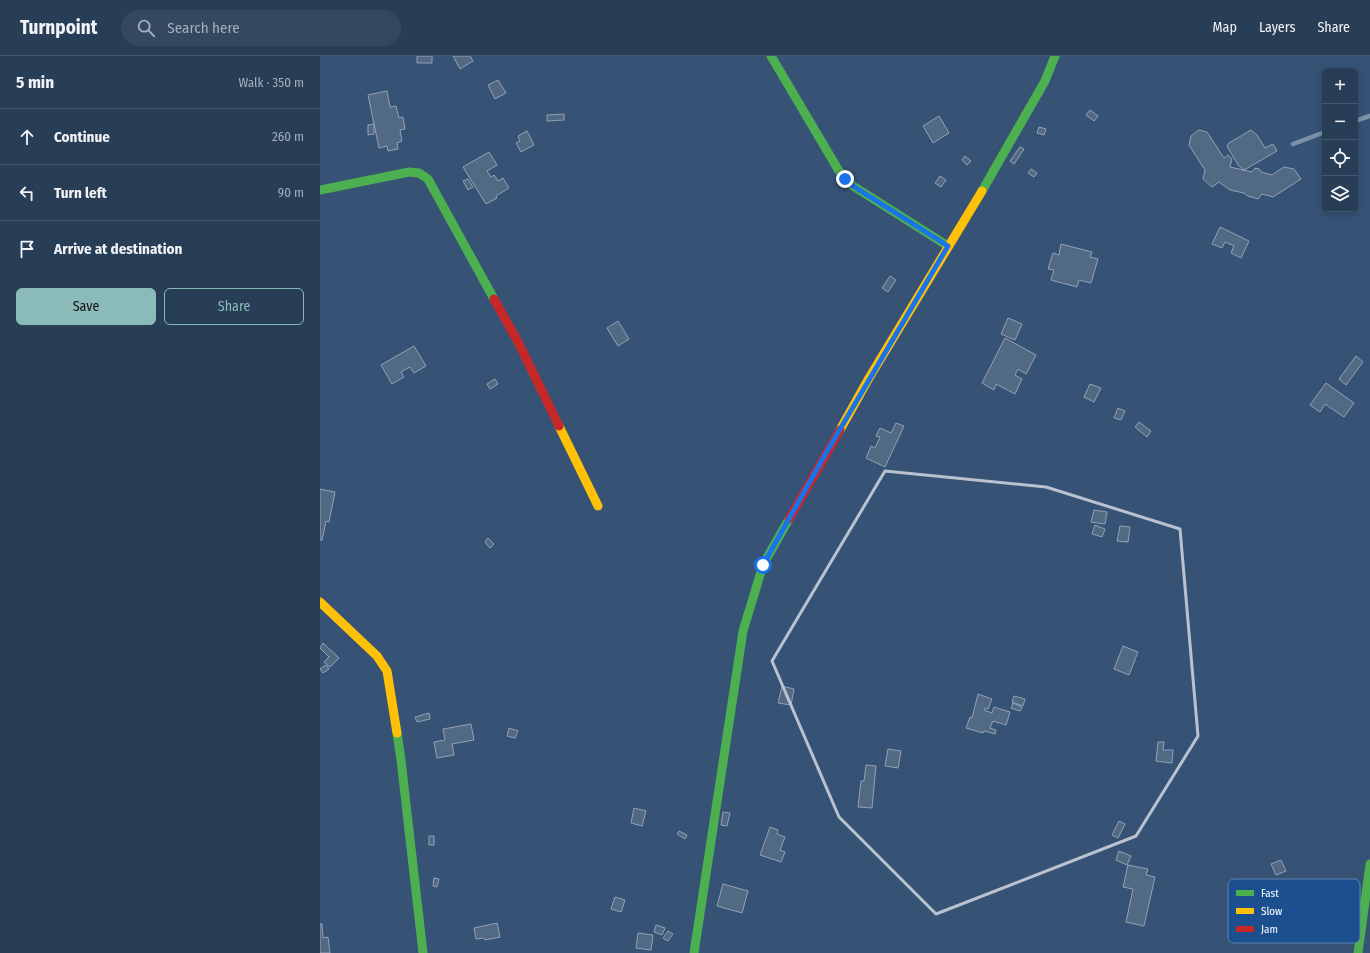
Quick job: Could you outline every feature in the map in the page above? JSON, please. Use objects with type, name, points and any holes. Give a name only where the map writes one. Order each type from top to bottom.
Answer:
[{"type":"main road","points":[[771,56],[845,179],[853,186],[948,246]]},
{"type":"main road","points":[[694,953],[744,631],[763,565],[822,459],[1018,130],[1045,81],[1055,56]]},
{"type":"main road","points":[[320,190],[410,172],[419,174],[428,179],[518,342],[598,506]]},
{"type":"main road","points":[[320,602],[377,656],[387,671],[402,760],[423,953]]},
{"type":"main road","points":[[1360,938],[1370,864]]},
{"type":"main road","points":[[1358,953],[1359,943]]},
{"type":"lane","points":[[1358,120],[1370,116]]},
{"type":"lane","points":[[1293,144],[1322,133]]},
{"type":"highlighted area","points":[[885,471],[1046,487],[1180,529],[1198,736],[1136,836],[936,914],[839,817],[772,661]]},
{"type":"building","points":[[417,56],[432,56],[432,63],[417,63]]},
{"type":"building","points":[[453,56],[470,56],[473,61],[460,69]]},
{"type":"building","points":[[498,80],[506,93],[495,99],[488,85]]},
{"type":"building","points":[[387,91],[390,107],[396,106],[399,118],[403,117],[405,129],[400,130],[402,141],[397,143],[398,149],[388,151],[387,146],[379,148],[368,95]]},
{"type":"building","points":[[1090,110],[1098,116],[1094,121],[1086,115]]},
{"type":"building","points":[[564,114],[564,120],[547,121],[547,115]]},
{"type":"building","points":[[939,116],[949,133],[933,143],[923,126]]},
{"type":"building","points":[[374,124],[374,134],[368,135],[368,125]]},
{"type":"building","points":[[1039,127],[1046,129],[1044,135],[1037,133]]},
{"type":"building","points":[[1199,130],[1207,132],[1224,158],[1228,155],[1232,159],[1230,167],[1252,172],[1255,168],[1259,169],[1261,172],[1272,175],[1284,167],[1294,169],[1301,179],[1273,197],[1262,194],[1258,199],[1244,193],[1230,190],[1219,182],[1212,187],[1203,179],[1205,170],[1189,145],[1191,136]]},
{"type":"building","points":[[1251,130],[1257,135],[1265,148],[1273,144],[1277,151],[1244,170],[1238,165],[1227,146],[1229,143]]},
{"type":"building","points":[[527,131],[534,145],[521,152],[516,143],[520,141],[518,136]]},
{"type":"building","points":[[1020,147],[1024,149],[1014,164],[1010,161]]},
{"type":"building","points":[[489,152],[497,165],[487,171],[491,177],[494,175],[498,181],[503,178],[509,188],[496,196],[497,198],[486,204],[463,167]]},
{"type":"building","points":[[965,156],[971,161],[967,165],[962,160]]},
{"type":"building","points":[[1031,169],[1037,173],[1034,177],[1028,173]]},
{"type":"building","points":[[940,176],[946,180],[941,187],[935,183]]},
{"type":"building","points":[[468,179],[473,187],[468,190],[463,181]]},
{"type":"building","points":[[1220,227],[1249,241],[1241,258],[1231,253],[1234,246],[1225,242],[1222,248],[1212,244]]},
{"type":"building","points":[[1061,244],[1092,252],[1090,257],[1098,259],[1091,283],[1079,280],[1077,287],[1051,280],[1054,270],[1048,269],[1053,253],[1059,255]]},
{"type":"building","points":[[890,276],[896,280],[888,292],[882,288]]},
{"type":"building","points":[[1008,318],[1022,324],[1015,340],[1001,334]]},
{"type":"building","points":[[618,321],[629,339],[618,346],[607,328]]},
{"type":"building","points":[[1005,338],[1036,355],[1026,374],[1018,369],[1015,375],[1022,379],[1015,394],[996,384],[994,390],[982,383]]},
{"type":"building","points":[[414,346],[426,366],[414,373],[410,367],[401,372],[404,377],[392,384],[381,365]]},
{"type":"building","points":[[1356,356],[1363,362],[1346,385],[1339,379]]},
{"type":"building","points":[[495,379],[498,384],[490,389],[487,384]]},
{"type":"building","points":[[1326,383],[1354,403],[1344,417],[1325,404],[1320,412],[1310,405]]},
{"type":"building","points":[[1090,384],[1101,388],[1094,402],[1084,397]]},
{"type":"building","points":[[1118,408],[1125,411],[1121,420],[1114,418]]},
{"type":"building","points":[[1139,422],[1151,431],[1147,437],[1135,427]]},
{"type":"building","points":[[896,423],[904,426],[885,467],[866,458],[871,446],[875,448],[880,437],[876,436],[880,428],[891,433]]},
{"type":"building","points":[[320,489],[335,492],[329,522],[326,521],[322,540],[320,540]]},
{"type":"building","points":[[1094,510],[1107,512],[1105,524],[1091,522]]},
{"type":"building","points":[[1095,525],[1105,529],[1102,537],[1092,534]]},
{"type":"building","points":[[1120,526],[1130,527],[1128,542],[1117,541]]},
{"type":"building","points":[[488,538],[494,544],[490,548],[485,542]]},
{"type":"building","points":[[323,643],[339,658],[330,667],[324,662],[329,657],[320,648]]},
{"type":"building","points":[[1123,646],[1138,652],[1129,675],[1114,669]]},
{"type":"building","points":[[326,665],[329,669],[323,673],[320,669]]},
{"type":"building","points":[[782,686],[794,689],[791,705],[778,703]]},
{"type":"building","points":[[978,694],[992,699],[988,709],[985,708],[984,710],[992,713],[994,707],[1010,712],[1006,725],[993,721],[990,728],[996,730],[995,734],[984,731],[983,733],[966,728],[970,717],[972,718]]},
{"type":"building","points":[[1014,696],[1025,699],[1023,706],[1012,702]]},
{"type":"building","points":[[1013,703],[1022,707],[1020,711],[1011,708]]},
{"type":"building","points":[[429,713],[430,719],[417,722],[415,717]]},
{"type":"building","points":[[471,724],[474,740],[452,744],[454,755],[437,758],[434,742],[445,740],[443,729]]},
{"type":"building","points":[[509,728],[518,731],[515,738],[507,736]]},
{"type":"building","points":[[1158,742],[1164,742],[1163,750],[1173,750],[1172,763],[1156,761]]},
{"type":"building","points":[[888,749],[901,751],[898,768],[885,766]]},
{"type":"building","points":[[866,765],[876,766],[872,808],[858,807],[861,781],[864,781]]},
{"type":"building","points":[[634,808],[646,811],[642,826],[631,823]]},
{"type":"building","points":[[723,812],[730,813],[727,826],[721,825]]},
{"type":"building","points":[[1119,821],[1125,824],[1118,838],[1112,835]]},
{"type":"building","points":[[770,827],[778,830],[777,834],[785,837],[780,850],[785,852],[781,862],[760,855]]},
{"type":"building","points":[[679,831],[687,835],[685,839],[677,834]]},
{"type":"building","points":[[429,836],[434,836],[434,845],[429,845]]},
{"type":"building","points":[[1119,851],[1131,856],[1127,865],[1116,860]]},
{"type":"building","points":[[1281,860],[1286,871],[1276,875],[1271,864]]},
{"type":"building","points":[[1128,865],[1148,869],[1146,875],[1155,877],[1144,926],[1126,922],[1133,889],[1123,887]]},
{"type":"building","points":[[434,878],[439,879],[437,887],[433,886]]},
{"type":"building","points":[[723,884],[748,891],[742,913],[717,906]]},
{"type":"building","points":[[615,897],[625,900],[621,912],[611,909]]},
{"type":"building","points":[[497,923],[500,937],[485,940],[484,938],[476,939],[474,928]]},
{"type":"building","points":[[320,924],[322,924],[323,938],[328,937],[330,953],[320,953]]},
{"type":"building","points":[[656,925],[665,928],[662,935],[654,932]]},
{"type":"building","points":[[668,931],[673,934],[668,941],[663,938]]},
{"type":"building","points":[[638,933],[653,935],[651,950],[636,948]]},
{"type":"traffic: fast","points":[[771,56],[839,171],[853,186],[948,246]]},
{"type":"traffic: fast","points":[[982,191],[1045,81],[1055,56]]},
{"type":"traffic: fast","points":[[320,190],[409,172],[419,173],[428,179],[494,299]]},
{"type":"traffic: fast","points":[[694,953],[743,631],[763,565],[789,519]]},
{"type":"traffic: fast","points":[[397,733],[423,953]]},
{"type":"traffic: fast","points":[[1360,938],[1370,864]]},
{"type":"traffic: fast","points":[[1358,953],[1359,943]]},
{"type":"traffic: slow","points":[[840,430],[869,378],[982,191]]},
{"type":"traffic: slow","points":[[559,426],[598,506]]},
{"type":"traffic: slow","points":[[320,602],[377,656],[387,671],[397,733]]},
{"type":"traffic: jam","points":[[494,299],[518,342],[559,426]]},
{"type":"traffic: jam","points":[[789,519],[840,430]]},
{"type":"route","points":[[763,565],[869,378],[948,246],[853,186],[845,179]]}]
